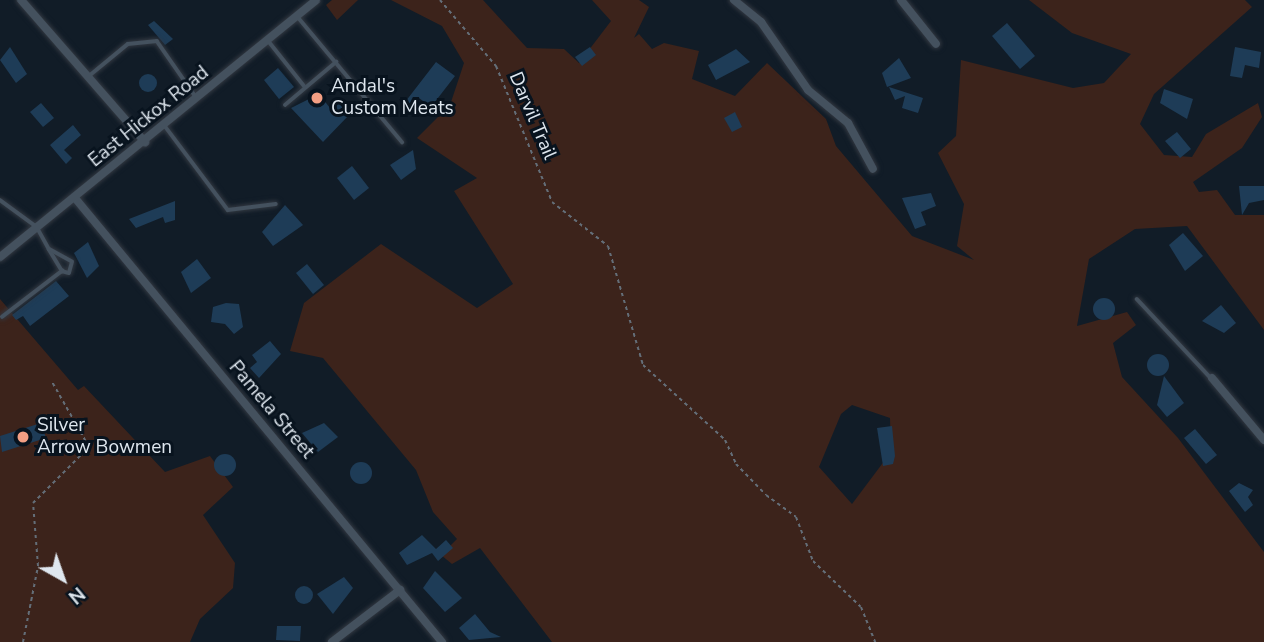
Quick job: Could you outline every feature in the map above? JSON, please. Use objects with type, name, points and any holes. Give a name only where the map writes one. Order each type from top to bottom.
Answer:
[{"type":"street","points":[[21,0],[145,142]]},
{"type":"street","name":"East Hickox Road","points":[[0,257],[165,126],[316,0]]},
{"type":"street","points":[[734,0],[761,22],[808,90],[848,123],[873,169]]},
{"type":"street","points":[[901,0],[936,44]]},
{"type":"street","name":"Pamela Street","points":[[75,198],[442,642]]},
{"type":"street","points":[[1212,378],[1264,440]]},
{"type":"street","points":[[332,642],[400,590]]},
{"type":"lane","points":[[297,15],[402,142]]},
{"type":"lane","points":[[88,77],[145,38],[157,41],[198,98]]},
{"type":"lane","points":[[267,39],[305,87]]},
{"type":"lane","points":[[285,105],[336,62]]},
{"type":"lane","points":[[165,126],[228,210],[276,204]]},
{"type":"lane","points":[[0,200],[37,227],[49,249],[62,271],[69,273],[72,262],[49,249]]},
{"type":"lane","points":[[2,317],[62,271]]},
{"type":"lane","points":[[1137,299],[1212,378]]},
{"type":"path","name":"Darvil Trail","points":[[440,0],[496,66],[552,202],[608,246],[643,365],[725,440],[749,476],[766,495],[796,517],[819,568],[839,579],[846,588],[872,623],[876,642]]},
{"type":"path","points":[[23,642],[38,566],[33,503],[89,447],[52,382]]},
{"type":"shaded area","points":[[332,0],[358,0],[337,20],[326,5]]},
{"type":"shaded area","points":[[391,0],[483,0],[527,48],[564,49],[579,63],[611,21],[592,0],[639,0],[649,7],[634,38],[639,34],[652,49],[664,43],[699,51],[692,79],[735,96],[767,63],[826,119],[836,146],[912,236],[974,260],[957,246],[964,204],[938,153],[956,136],[961,60],[1073,88],[1104,83],[1131,54],[1072,33],[1029,0],[1245,0],[1252,7],[1154,94],[1140,124],[1164,155],[1192,157],[1206,134],[1258,103],[1262,117],[1242,148],[1193,182],[1199,192],[1217,190],[1235,215],[1264,215],[1264,330],[1187,226],[1135,229],[1089,259],[1077,326],[1127,312],[1136,325],[1113,343],[1122,377],[1178,438],[1264,552],[1264,642],[552,642],[480,548],[452,564],[441,555],[457,539],[433,512],[416,470],[323,358],[290,351],[304,303],[381,244],[477,308],[513,284],[454,191],[477,178],[417,138],[450,105],[464,63],[442,26]],"holes":[[[852,405],[890,418],[891,452],[852,504],[819,467],[841,414]]]},
{"type":"shaded area","points":[[0,299],[78,390],[84,386],[165,472],[210,456],[233,487],[203,515],[235,563],[233,588],[200,619],[190,642],[0,642]]},
{"type":"building","points":[[154,21],[173,39],[165,45],[148,25]]},
{"type":"building","points":[[1007,23],[1035,56],[1020,69],[992,36]]},
{"type":"building","points":[[10,47],[27,74],[16,83],[0,60]]},
{"type":"building","points":[[590,47],[596,55],[582,66],[575,57]]},
{"type":"building","points":[[1235,47],[1261,52],[1259,68],[1245,65],[1242,78],[1230,76]]},
{"type":"building","points":[[736,49],[750,62],[716,80],[708,65]]},
{"type":"building","points":[[899,58],[911,78],[887,87],[882,73]]},
{"type":"building","points":[[436,62],[455,76],[431,107],[419,98],[409,111],[402,106]]},
{"type":"building","points":[[278,68],[294,87],[279,99],[264,80]]},
{"type":"building","points":[[148,74],[154,77],[157,83],[154,89],[148,92],[142,89],[139,83],[142,77]]},
{"type":"building","points":[[889,87],[923,98],[918,113],[902,108],[905,96],[895,100]]},
{"type":"building","points":[[1164,89],[1193,99],[1187,119],[1160,103]]},
{"type":"building","points":[[319,94],[330,108],[339,101],[350,114],[323,142],[291,108]]},
{"type":"building","points":[[41,103],[54,118],[43,127],[30,112]]},
{"type":"building","points":[[735,112],[742,127],[732,132],[724,118]]},
{"type":"building","points":[[73,125],[81,135],[64,150],[72,158],[66,164],[50,145]]},
{"type":"building","points":[[1177,132],[1191,149],[1180,158],[1165,141]]},
{"type":"building","points":[[413,150],[416,169],[401,180],[390,165]]},
{"type":"building","points":[[352,166],[369,188],[354,200],[337,178]]},
{"type":"building","points":[[1239,186],[1264,186],[1264,200],[1249,203],[1242,215]]},
{"type":"building","points":[[931,193],[936,206],[921,212],[926,225],[915,229],[902,198]]},
{"type":"building","points":[[175,201],[175,220],[165,223],[163,217],[136,228],[129,219]]},
{"type":"building","points":[[285,205],[303,225],[273,246],[262,232]]},
{"type":"building","points":[[1183,233],[1203,256],[1185,271],[1169,245]]},
{"type":"building","points":[[88,242],[99,266],[87,278],[74,253]]},
{"type":"building","points":[[197,259],[211,278],[191,293],[181,272]]},
{"type":"building","points":[[307,264],[324,285],[313,294],[296,273]]},
{"type":"building","points":[[56,281],[69,296],[30,326],[23,316],[16,320],[12,315]]},
{"type":"building","points":[[1100,298],[1108,298],[1115,305],[1115,313],[1108,320],[1100,320],[1093,313],[1093,305]]},
{"type":"building","points":[[226,303],[239,304],[243,327],[234,334],[225,324],[211,322],[213,307]]},
{"type":"building","points":[[1221,305],[1236,323],[1224,333],[1202,321]]},
{"type":"building","points":[[270,341],[281,354],[259,378],[250,368],[257,362],[252,355]]},
{"type":"building","points":[[1158,354],[1166,357],[1169,365],[1166,373],[1158,376],[1150,373],[1147,365],[1150,357]]},
{"type":"building","points":[[1164,376],[1184,403],[1167,417],[1157,405]]},
{"type":"building","name":"Silver Arrow Bowmen","points":[[41,423],[46,438],[2,452],[0,436]]},
{"type":"building","points":[[324,423],[338,437],[318,452],[302,433]]},
{"type":"building","points":[[892,426],[895,456],[893,464],[883,466],[877,428]]},
{"type":"building","points":[[1195,429],[1217,455],[1206,464],[1184,438]]},
{"type":"building","points":[[221,454],[229,454],[236,461],[236,469],[229,476],[221,476],[214,469],[214,461]]},
{"type":"building","points":[[357,462],[365,462],[372,469],[372,477],[365,484],[357,484],[350,477],[350,469]]},
{"type":"building","points":[[1239,483],[1253,490],[1248,497],[1253,505],[1245,512],[1229,491]]},
{"type":"building","points":[[422,535],[436,549],[446,540],[453,548],[438,561],[432,553],[407,565],[399,553]]},
{"type":"building","points":[[435,571],[462,598],[445,612],[423,588]]},
{"type":"building","points":[[344,577],[353,588],[333,614],[317,594]]},
{"type":"building","points":[[304,586],[310,589],[313,595],[310,601],[304,604],[298,601],[295,595],[298,589]]},
{"type":"building","points":[[475,614],[490,632],[501,637],[469,640],[459,628]]},
{"type":"building","points":[[277,626],[301,626],[300,641],[276,640]]},
{"type":"place","name":"Andal's Custom Meats","points":[[317,98]]},
{"type":"place","name":"Silver Arrow Bowmen","points":[[23,437]]}]
